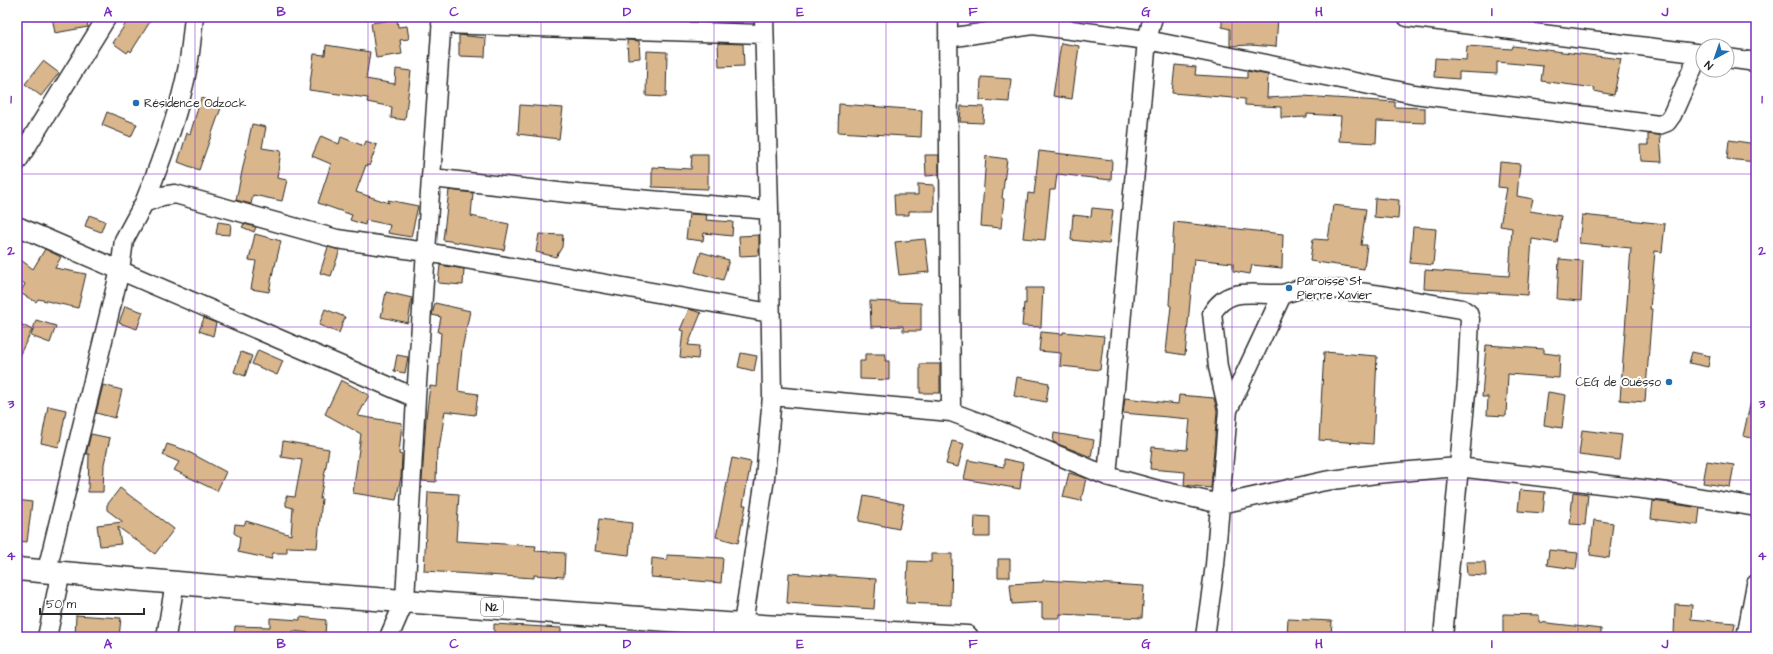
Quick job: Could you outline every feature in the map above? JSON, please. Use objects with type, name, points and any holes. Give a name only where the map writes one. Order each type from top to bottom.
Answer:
[{"type":"highway","name":"N2","points":[[17,568],[730,628],[967,637]]},
{"type":"street","points":[[17,162],[107,17]]},
{"type":"street","points":[[47,637],[54,571],[120,270],[124,240],[144,203],[159,168],[188,66],[194,17]]},
{"type":"street","points":[[948,17],[951,412]]},
{"type":"street","points":[[1107,476],[1148,40],[1153,17]]},
{"type":"street","points":[[1407,17],[1695,53]]},
{"type":"street","points":[[389,637],[405,600],[416,398],[432,178],[441,20],[764,25],[772,396],[764,478],[730,628]]},
{"type":"street","points":[[948,38],[1033,25],[1148,40],[1414,94],[1659,125],[1667,122],[1672,115],[1695,67]]},
{"type":"street","points":[[1735,59],[1756,62]]},
{"type":"street","points":[[432,178],[562,193],[769,210]]},
{"type":"street","points":[[144,203],[162,196],[175,194],[337,239],[426,252],[770,313]]},
{"type":"street","points":[[17,226],[416,398]]},
{"type":"street","points":[[1205,637],[1215,565],[1228,410],[1218,367],[1212,313],[1218,304],[1226,297],[1253,293],[1282,294],[1300,288],[1308,288],[1356,292],[1462,309],[1468,313],[1470,319],[1467,382],[1443,637]]},
{"type":"street","points":[[1228,410],[1282,294]]},
{"type":"street","points":[[772,396],[951,412],[986,425],[1107,476],[1158,490],[1221,504],[1325,481],[1376,474],[1458,467],[1667,492],[1756,507]]},
{"type":"street","points":[[166,637],[175,582]]},
{"type":"street","points":[[1746,637],[1756,584]]},
{"type":"building","points":[[52,17],[86,17],[88,27],[55,33]]},
{"type":"building","points":[[130,17],[153,17],[131,52],[129,50],[127,53],[113,43]]},
{"type":"building","points":[[716,17],[742,17],[742,23],[716,22]]},
{"type":"building","points":[[1222,17],[1278,17],[1276,47],[1250,45],[1230,46],[1230,29],[1222,27]]},
{"type":"building","points":[[397,19],[398,27],[407,26],[409,39],[400,40],[402,54],[376,58],[371,23]]},
{"type":"building","points":[[459,35],[486,38],[485,57],[459,56]]},
{"type":"building","points":[[627,40],[639,41],[640,58],[628,59]]},
{"type":"building","points":[[718,43],[743,44],[744,66],[719,67]]},
{"type":"building","points":[[1061,43],[1079,46],[1072,99],[1053,96]]},
{"type":"building","points":[[326,45],[370,52],[366,79],[395,84],[396,69],[411,71],[405,120],[391,118],[392,107],[367,102],[368,98],[309,90],[314,54],[325,55]]},
{"type":"building","points":[[1467,46],[1512,49],[1513,46],[1621,59],[1614,95],[1594,91],[1595,88],[1541,81],[1543,66],[1497,62],[1497,74],[1459,72],[1459,79],[1434,77],[1435,58],[1466,60]]},
{"type":"building","points":[[647,51],[667,52],[666,97],[646,96]]},
{"type":"building","points":[[43,61],[59,73],[41,96],[25,84]]},
{"type":"building","points":[[1175,65],[1196,67],[1195,75],[1247,78],[1247,71],[1268,75],[1267,98],[1303,96],[1395,102],[1395,107],[1425,108],[1425,123],[1377,121],[1376,143],[1339,141],[1341,116],[1307,114],[1307,117],[1281,118],[1281,107],[1245,105],[1245,99],[1172,93]]},
{"type":"building","points":[[981,77],[1011,79],[1009,102],[980,100]]},
{"type":"building","points":[[201,98],[222,105],[199,170],[178,162],[187,133],[190,134]]},
{"type":"building","points":[[839,104],[922,110],[921,137],[838,132]]},
{"type":"building","points":[[520,105],[563,108],[559,139],[518,134]]},
{"type":"building","points":[[961,106],[984,107],[983,123],[960,122]]},
{"type":"building","points":[[107,112],[137,124],[131,137],[102,125]]},
{"type":"building","points":[[252,124],[266,127],[262,148],[281,151],[277,178],[287,180],[282,201],[253,195],[251,204],[236,200]]},
{"type":"building","points":[[1648,134],[1660,135],[1662,162],[1641,161],[1640,145],[1648,145]]},
{"type":"building","points":[[321,136],[339,144],[341,137],[364,146],[366,141],[377,145],[369,166],[366,165],[356,192],[389,203],[388,200],[418,206],[411,237],[388,233],[390,225],[366,220],[365,225],[350,220],[352,215],[318,203],[331,164],[312,156]]},
{"type":"building","points":[[1729,140],[1756,144],[1756,162],[1727,159]]},
{"type":"building","points":[[1039,151],[1112,160],[1111,180],[1057,174],[1055,190],[1050,190],[1045,240],[1023,238],[1028,193],[1034,194]]},
{"type":"building","points":[[692,154],[708,154],[708,189],[652,187],[652,167],[691,169]]},
{"type":"building","points":[[925,155],[939,155],[939,175],[926,176]]},
{"type":"building","points":[[986,156],[1007,159],[1002,198],[1004,199],[1001,228],[981,226]]},
{"type":"building","points":[[1500,162],[1520,164],[1517,196],[1533,199],[1530,211],[1561,216],[1557,243],[1532,239],[1528,295],[1424,289],[1425,270],[1509,276],[1512,228],[1500,226],[1507,188],[1498,187]]},
{"type":"building","points":[[918,184],[934,185],[934,211],[909,211],[909,215],[895,215],[894,195],[918,195]]},
{"type":"building","points":[[449,190],[473,193],[471,216],[509,224],[504,250],[443,240]]},
{"type":"building","points":[[1375,198],[1399,200],[1398,219],[1374,217]]},
{"type":"building","points":[[1333,205],[1366,209],[1361,245],[1367,245],[1364,269],[1310,261],[1313,239],[1328,240]]},
{"type":"building","points":[[1092,208],[1113,210],[1109,244],[1071,240],[1073,215],[1091,217]]},
{"type":"building","points":[[689,214],[707,215],[706,220],[733,222],[732,236],[704,233],[703,241],[686,239]]},
{"type":"building","points":[[89,215],[105,221],[101,232],[85,226]]},
{"type":"building","points":[[1582,215],[1665,224],[1662,252],[1655,251],[1645,402],[1620,400],[1631,248],[1579,243]]},
{"type":"building","points":[[218,222],[231,224],[230,235],[216,234]]},
{"type":"building","points":[[1174,222],[1283,234],[1282,268],[1252,265],[1250,274],[1233,271],[1233,263],[1194,259],[1185,355],[1166,352],[1171,306],[1169,305]]},
{"type":"building","points":[[244,224],[256,227],[254,232],[242,227]]},
{"type":"building","points":[[1413,227],[1436,229],[1433,265],[1410,263]]},
{"type":"building","points":[[255,234],[281,241],[269,292],[251,289],[256,261],[249,260]]},
{"type":"building","points":[[539,234],[563,235],[562,247],[556,257],[536,252]]},
{"type":"building","points":[[759,235],[759,255],[740,256],[739,236]]},
{"type":"building","points":[[925,239],[929,272],[899,275],[895,242]]},
{"type":"building","points":[[328,247],[340,250],[331,276],[320,273]]},
{"type":"building","points":[[45,249],[61,257],[55,268],[86,274],[78,308],[38,299],[36,302],[20,293],[25,284],[17,278],[17,257],[33,269]]},
{"type":"building","points":[[701,252],[729,260],[723,280],[695,272]]},
{"type":"building","points":[[1559,259],[1583,261],[1581,301],[1557,299]]},
{"type":"building","points":[[440,265],[464,269],[463,285],[438,283]]},
{"type":"building","points":[[1026,288],[1043,288],[1041,327],[1022,326],[1024,303],[1026,304]]},
{"type":"building","points":[[386,292],[412,298],[408,323],[381,317]]},
{"type":"building","points":[[870,301],[921,303],[921,331],[903,331],[903,326],[871,327]]},
{"type":"building","points":[[435,303],[470,311],[462,349],[458,391],[478,394],[475,415],[445,411],[439,449],[437,448],[436,482],[422,481],[426,418],[430,386],[437,387],[441,333],[438,332],[441,317],[432,315]]},
{"type":"building","points":[[125,306],[143,312],[137,329],[119,323]]},
{"type":"building","points":[[325,309],[345,317],[339,333],[319,325]]},
{"type":"building","points":[[689,309],[701,313],[688,345],[699,346],[698,359],[680,357],[683,331],[680,330]]},
{"type":"building","points":[[204,318],[216,323],[213,336],[199,331]]},
{"type":"building","points":[[36,320],[56,326],[50,343],[31,336]]},
{"type":"building","points":[[17,322],[32,330],[17,360]]},
{"type":"building","points":[[1041,332],[1063,334],[1063,332],[1104,336],[1100,370],[1060,366],[1061,353],[1039,351]]},
{"type":"building","points":[[1486,345],[1544,349],[1544,353],[1560,355],[1559,378],[1508,374],[1506,416],[1487,415],[1488,397],[1482,397]]},
{"type":"building","points":[[258,350],[283,361],[277,375],[252,364]]},
{"type":"building","points":[[241,352],[252,356],[245,376],[234,372]]},
{"type":"building","points":[[1324,352],[1377,356],[1373,444],[1319,440]]},
{"type":"building","points":[[1692,352],[1710,356],[1708,367],[1689,363]]},
{"type":"building","points":[[741,353],[757,356],[754,371],[738,367]]},
{"type":"building","points":[[865,354],[886,354],[885,361],[889,361],[889,380],[860,379],[860,361],[865,361]]},
{"type":"building","points":[[397,355],[408,357],[405,373],[394,371]]},
{"type":"building","points":[[920,364],[940,364],[940,393],[920,393]]},
{"type":"building","points":[[1017,377],[1049,383],[1046,402],[1014,396]]},
{"type":"building","points":[[341,380],[369,395],[358,416],[402,423],[399,454],[402,455],[401,477],[396,500],[353,493],[361,434],[325,414]]},
{"type":"building","points":[[103,385],[122,390],[115,418],[96,413]]},
{"type":"building","points":[[1548,392],[1566,395],[1562,428],[1544,425]]},
{"type":"building","points":[[1179,395],[1214,398],[1217,411],[1211,488],[1184,485],[1185,472],[1150,469],[1152,447],[1187,450],[1190,419],[1123,413],[1125,398],[1178,404]]},
{"type":"building","points":[[1751,401],[1756,402],[1756,439],[1743,436]]},
{"type":"building","points":[[48,406],[66,410],[59,447],[41,443]]},
{"type":"building","points":[[1582,430],[1622,435],[1619,460],[1579,455]]},
{"type":"building","points":[[1054,433],[1094,440],[1091,457],[1053,442]]},
{"type":"building","points":[[91,434],[110,438],[104,464],[103,492],[88,492],[89,454],[86,454]]},
{"type":"building","points":[[283,441],[329,449],[320,499],[322,499],[317,548],[287,547],[287,553],[273,553],[271,559],[238,552],[240,537],[234,533],[235,524],[244,525],[246,521],[291,535],[293,508],[286,506],[286,496],[295,497],[302,460],[281,457]]},
{"type":"building","points":[[952,441],[964,444],[958,467],[946,464]]},
{"type":"building","points":[[167,444],[185,450],[226,472],[217,491],[174,470],[179,462],[163,455]]},
{"type":"building","points":[[732,458],[751,462],[743,505],[746,505],[738,543],[716,537]]},
{"type":"building","points":[[1004,459],[1023,463],[1020,489],[964,479],[968,460],[1004,467]]},
{"type":"building","points":[[1707,461],[1734,465],[1730,487],[1703,483]]},
{"type":"building","points":[[1069,473],[1086,478],[1081,501],[1063,497]]},
{"type":"building","points":[[120,488],[174,529],[155,554],[118,527],[121,544],[100,546],[97,525],[123,522],[107,510],[107,505]]},
{"type":"building","points":[[1520,490],[1545,492],[1543,513],[1518,511]]},
{"type":"building","points":[[428,492],[459,494],[456,541],[536,546],[535,551],[565,553],[564,577],[534,575],[534,578],[424,571]]},
{"type":"building","points":[[1573,492],[1588,494],[1585,525],[1570,524]]},
{"type":"building","points":[[864,496],[904,504],[899,529],[859,521]]},
{"type":"building","points":[[17,500],[32,502],[27,542],[17,541]]},
{"type":"building","points":[[1653,501],[1700,508],[1698,525],[1651,519]]},
{"type":"building","points":[[975,516],[990,517],[990,537],[974,537]]},
{"type":"building","points":[[599,519],[632,523],[629,555],[595,551]]},
{"type":"building","points":[[1594,520],[1613,523],[1609,558],[1590,555]]},
{"type":"building","points":[[1549,550],[1578,553],[1576,569],[1547,565]]},
{"type":"building","points":[[931,554],[952,554],[951,605],[906,603],[908,561],[931,562]]},
{"type":"building","points":[[667,555],[723,558],[721,583],[651,577],[652,558],[667,560]]},
{"type":"building","points":[[998,559],[1010,559],[1010,577],[998,577]]},
{"type":"building","points":[[1466,562],[1485,562],[1486,576],[1467,575]]},
{"type":"building","points":[[789,573],[876,579],[874,609],[787,603]]},
{"type":"building","points":[[1043,580],[1144,586],[1142,618],[1060,614],[1060,618],[1042,618],[1042,602],[1012,604],[1010,584],[1043,582]]},
{"type":"building","points":[[1675,604],[1692,605],[1691,619],[1735,623],[1733,637],[1674,636]]},
{"type":"building","points":[[1503,614],[1539,615],[1539,622],[1601,629],[1601,637],[1503,637]]},
{"type":"building","points":[[76,615],[121,618],[119,637],[75,637]]},
{"type":"building","points":[[300,617],[326,620],[325,635],[293,631],[293,637],[234,637],[235,626],[270,627],[270,618],[300,620]]},
{"type":"building","points":[[1288,619],[1332,621],[1331,637],[1287,635]]},
{"type":"building","points":[[494,624],[561,628],[561,637],[494,637]]},
{"type":"place","name":"Résidence Odzock","points":[[136,103]]},
{"type":"place","name":"Paroisse St Pierre Xavier","points":[[1289,288]]},
{"type":"place","name":"CEG de Ouésso","points":[[1669,382]]}]
